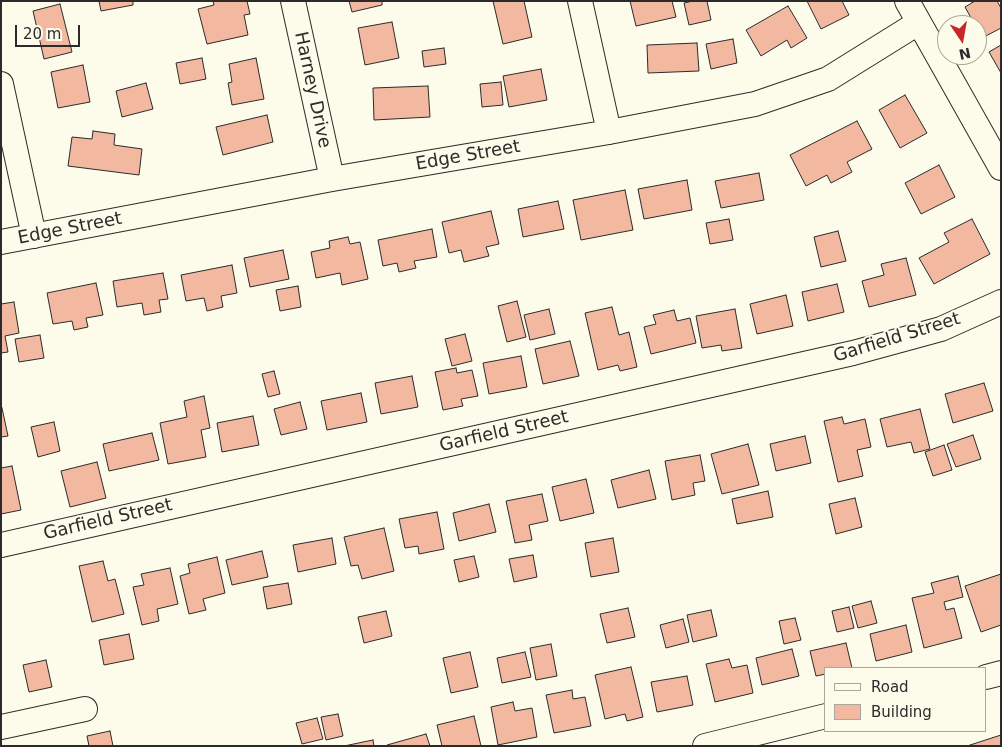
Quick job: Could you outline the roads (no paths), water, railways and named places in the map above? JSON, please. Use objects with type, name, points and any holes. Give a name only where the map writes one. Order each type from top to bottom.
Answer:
[{"type":"street","name":"Harney Drive","points":[[293,1],[332,179]]},
{"type":"street","points":[[580,1],[610,132]]},
{"type":"street","points":[[907,1],[1001,168]]},
{"type":"street","name":"Edge Street","points":[[1,242],[332,179],[610,132],[755,104],[828,79],[918,23]]},
{"type":"street","points":[[1,84],[34,236]]},
{"type":"street","name":"Garfield Street","points":[[1,544],[853,353],[941,329],[1001,302]]},
{"type":"street","points":[[987,677],[1001,673]]},
{"type":"street","points":[[1,727],[85,709]]},
{"type":"street","points":[[705,746],[824,716]]}]
